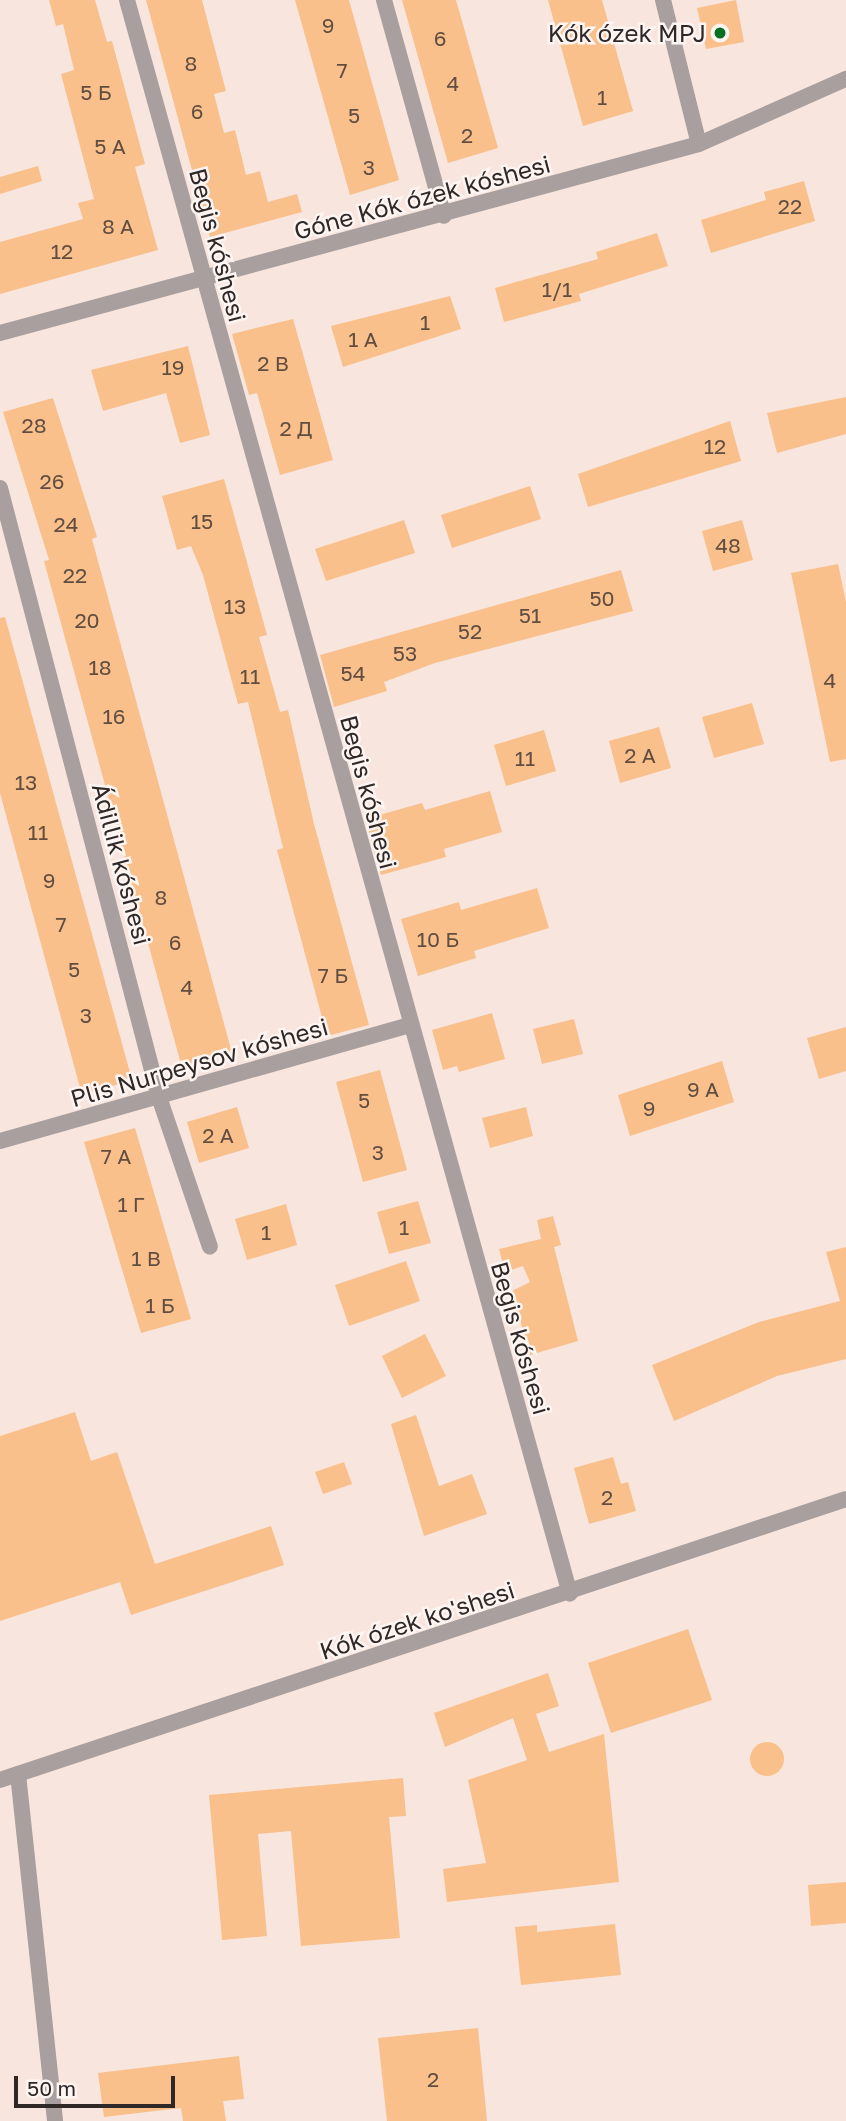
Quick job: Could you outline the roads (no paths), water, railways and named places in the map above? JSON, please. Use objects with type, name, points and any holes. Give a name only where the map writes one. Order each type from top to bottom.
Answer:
[{"type":"street","name":"Begis kóshesi","points":[[127,0],[409,1025],[570,1594]]},
{"type":"street","points":[[384,0],[444,216]]},
{"type":"street","points":[[663,0],[699,144]]},
{"type":"street","name":"Góne Kók ózek kóshesi","points":[[0,333],[444,216],[699,144],[846,79]]},
{"type":"street","name":"Ádillik kóshesi","points":[[0,488],[159,1097],[210,1247]]},
{"type":"street","name":"Plis Nurpeysov kóshesi","points":[[0,1141],[409,1025]]},
{"type":"street","name":"Kók ózek ko'shesi","points":[[0,1780],[570,1594],[846,1499]]},
{"type":"street","points":[[18,1774],[55,2121]]},
{"type":"place","name":"Kók ózek MPJ","points":[[720,33]]}]
